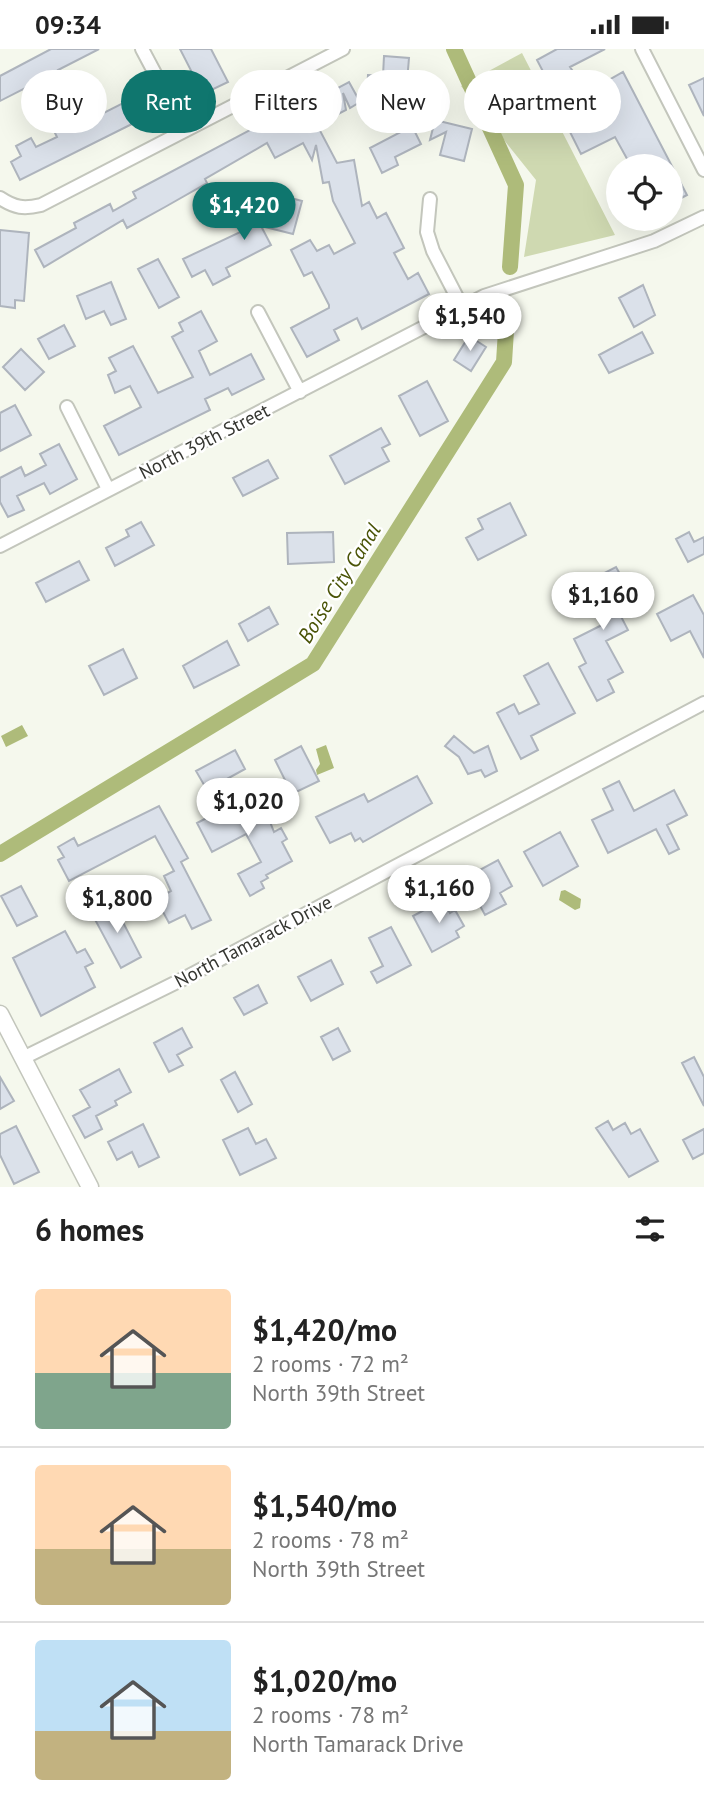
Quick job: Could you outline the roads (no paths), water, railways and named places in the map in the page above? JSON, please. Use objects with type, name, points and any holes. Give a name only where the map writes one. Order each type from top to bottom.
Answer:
[{"type":"street","points":[[142,49],[153,70]]},
{"type":"street","points":[[216,115],[343,49]]},
{"type":"street","points":[[642,49],[704,170]]},
{"type":"street","points":[[0,198],[13,206],[27,208],[41,205],[180,133]]},
{"type":"street","points":[[430,199],[427,232],[462,307]]},
{"type":"street","name":"North 39th Street","points":[[0,546],[462,307],[519,284],[654,241],[704,217]]},
{"type":"street","points":[[258,312],[300,392]]},
{"type":"street","points":[[68,407],[108,489]]},
{"type":"street","name":"North Tamarack Drive","points":[[23,1058],[183,979],[704,703]]},
{"type":"street","points":[[1,1016],[90,1187]]},
{"type":"waterway","name":"Boise City Canal","points":[[454,49],[516,185],[510,267]]},
{"type":"waterway","name":"Boise City Canal","points":[[0,854],[313,664],[504,362],[507,315]]}]
